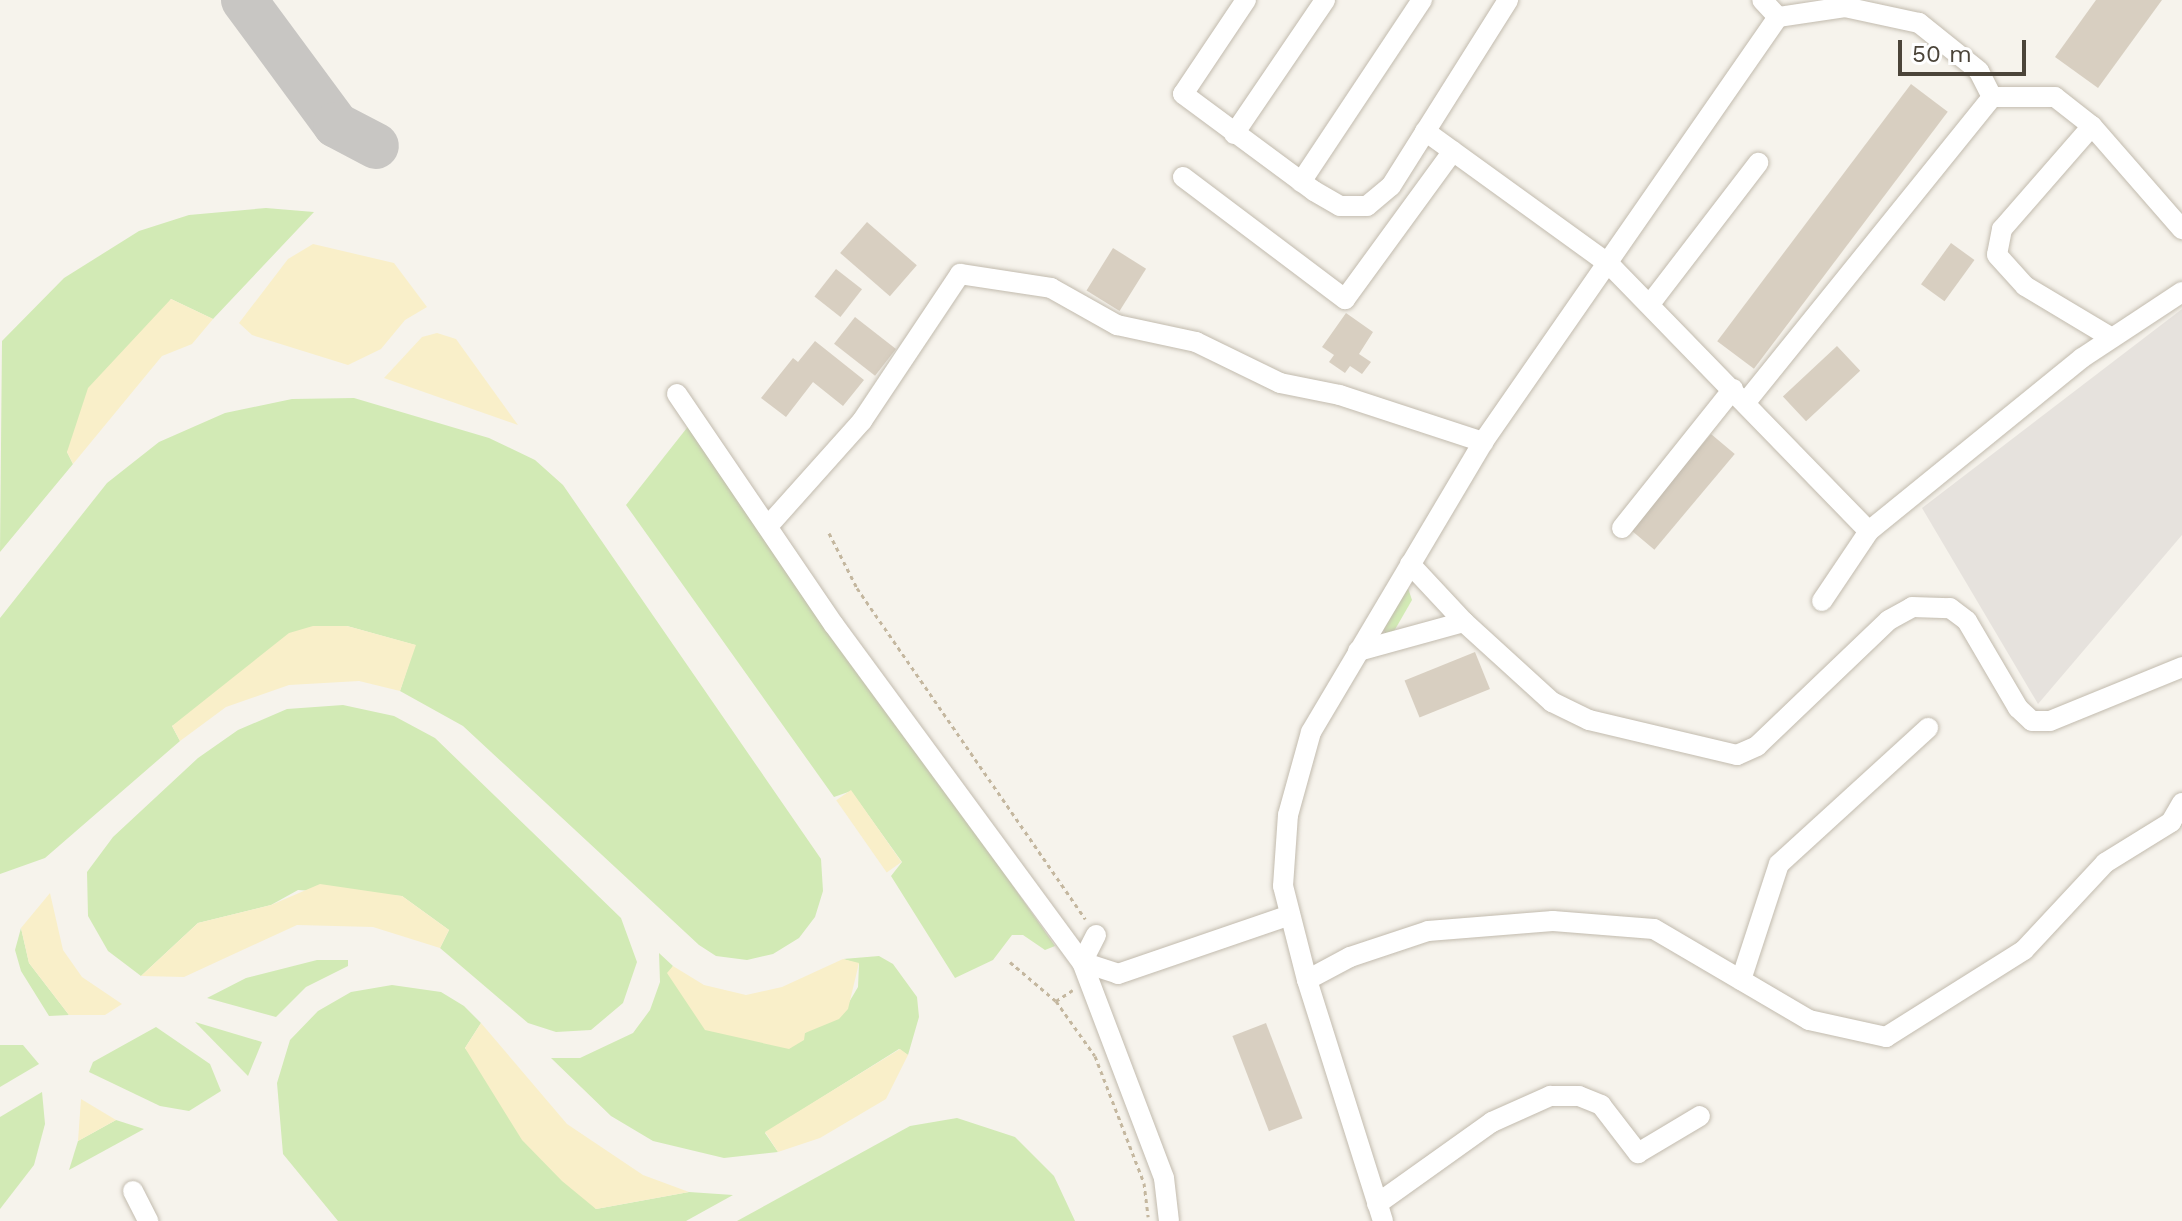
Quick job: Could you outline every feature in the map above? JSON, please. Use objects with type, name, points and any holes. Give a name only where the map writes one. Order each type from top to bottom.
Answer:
[{"type":"lane","points":[[1246,0],[1183,94],[1301,182],[1340,206],[1367,206],[1391,186],[1508,0]]},
{"type":"lane","points":[[1234,134],[1325,0]]},
{"type":"lane","points":[[1301,182],[1422,0]]},
{"type":"lane","points":[[1762,0],[1778,17]]},
{"type":"lane","points":[[1700,1116],[1638,1153],[1601,1105],[1579,1096],[1550,1096],[1492,1122],[1380,1212],[1307,980],[1283,886],[1288,815],[1311,732],[1483,442],[1569,315],[1610,265],[1778,17],[1816,4],[1919,23],[1979,71],[1992,97]]},
{"type":"lane","points":[[1622,528],[1740,396],[1992,97],[2055,97],[2092,126],[2182,229]]},
{"type":"lane","points":[[2092,126],[2002,229],[1997,255],[2025,286],[2112,338]]},
{"type":"lane","points":[[1425,131],[1610,265],[1869,531]]},
{"type":"lane","points":[[1183,177],[1345,299],[1453,151]]},
{"type":"lane","points":[[1650,304],[1758,163]]},
{"type":"lane","points":[[769,525],[862,421],[960,274],[1051,288],[1117,325],[1196,342],[1280,383],[1340,395],[1483,442]]},
{"type":"lane","points":[[1822,601],[1869,531],[2112,338],[2182,292]]},
{"type":"lane","points":[[677,394],[769,525],[834,625],[1082,962],[1164,1178],[1169,1221]]},
{"type":"lane","points":[[1410,564],[1464,622],[1552,702],[1589,720],[1737,755],[1757,746],[1889,620],[1912,607],[1950,608],[1967,621],[2018,708],[2032,721],[2050,721],[2182,667]]},
{"type":"lane","points":[[1358,651],[1464,622]]},
{"type":"lane","points":[[1741,980],[1779,864],[1928,728]]},
{"type":"lane","points":[[1307,980],[1350,957],[1428,931],[1553,921],[1654,929],[1809,1020],[1886,1037],[2024,950],[2105,863],[2171,822],[2182,803]]},
{"type":"lane","points":[[1082,962],[1118,974],[1290,915]]},
{"type":"lane","points":[[1082,962],[1096,935]]},
{"type":"lane","points":[[133,1191],[148,1221]]},
{"type":"path","points":[[829,533],[857,588],[1096,935]]},
{"type":"path","points":[[1010,962],[1056,1001],[1095,1056],[1144,1183],[1149,1221]]},
{"type":"path","points":[[1056,1001],[1068,992]]},
{"type":"shaded area","points":[[2182,309],[2182,535],[2038,704],[1922,508]]},
{"type":"green space","points":[[266,208],[314,212],[213,319],[171,299],[67,452],[73,464],[0,552],[2,341],[64,278],[139,231],[189,215]]},
{"type":"green space","points":[[354,398],[489,438],[535,460],[563,485],[821,859],[823,891],[815,917],[799,938],[773,954],[747,960],[716,956],[699,945],[463,726],[400,691],[415,645],[347,626],[172,726],[180,741],[45,858],[0,874],[0,618],[107,483],[159,442],[225,413],[292,399]]},
{"type":"green space","points":[[690,424],[1055,946],[1045,950],[1023,935],[1012,935],[993,960],[955,978],[891,876],[902,862],[851,791],[834,797],[626,505]]},
{"type":"green space","points":[[1408,588],[1412,600],[1393,633],[1386,635],[1382,627]]},
{"type":"green space","points":[[343,705],[394,716],[435,738],[621,918],[637,962],[623,1003],[591,1030],[556,1032],[528,1023],[440,948],[449,930],[402,896],[298,890],[271,905],[198,923],[141,976],[108,951],[88,916],[87,872],[113,837],[198,758],[238,730],[287,709]]},
{"type":"green space","points":[[21,928],[29,963],[69,1015],[49,1016],[21,971],[15,950]]},
{"type":"green space","points":[[659,953],[673,966],[668,974],[805,1033],[848,1004],[858,987],[859,964],[843,959],[879,956],[893,964],[917,997],[919,1017],[908,1055],[899,1049],[765,1133],[778,1152],[724,1158],[653,1141],[611,1116],[551,1058],[580,1058],[633,1033],[650,1010],[660,982]]},
{"type":"green space","points":[[317,960],[348,960],[348,966],[306,987],[276,1017],[207,998],[246,978]]},
{"type":"green space","points":[[392,985],[441,992],[464,1006],[481,1023],[465,1048],[596,1209],[689,1192],[733,1195],[686,1221],[338,1221],[283,1154],[277,1083],[290,1040],[318,1011],[351,992]]},
{"type":"green space","points":[[195,1022],[262,1042],[248,1076]]},
{"type":"green space","points":[[156,1027],[210,1064],[221,1091],[189,1111],[160,1106],[89,1072],[93,1062]]},
{"type":"green space","points":[[0,1045],[23,1045],[39,1064],[0,1087]]},
{"type":"green space","points":[[42,1092],[45,1124],[34,1165],[0,1209],[0,1117]]},
{"type":"green space","points":[[957,1118],[1015,1137],[1054,1176],[1075,1221],[737,1221],[910,1126]]},
{"type":"green space","points":[[116,1120],[144,1129],[69,1170],[78,1141]]},
{"type":"sand","points":[[313,244],[394,263],[427,307],[405,320],[381,349],[348,365],[252,335],[239,323],[288,259]]},
{"type":"sand","points":[[171,299],[213,319],[192,344],[162,356],[73,464],[67,452],[88,388]]},
{"type":"sand","points":[[437,333],[456,339],[518,425],[384,378],[422,337]]},
{"type":"sand","points":[[313,626],[347,626],[416,645],[400,691],[359,681],[289,685],[226,707],[180,741],[172,726],[289,633]]},
{"type":"sand","points":[[851,790],[901,862],[887,872],[836,800]]},
{"type":"sand","points":[[320,884],[402,896],[449,930],[440,948],[373,927],[297,925],[184,977],[141,976],[198,923],[271,905]]},
{"type":"sand","points":[[50,893],[63,950],[82,977],[122,1004],[105,1015],[69,1015],[29,963],[21,928]]},
{"type":"sand","points":[[843,959],[859,963],[848,1009],[839,1019],[805,1033],[804,1040],[789,1049],[705,1030],[667,973],[673,966],[704,985],[746,995],[782,987]]},
{"type":"sand","points":[[481,1023],[567,1124],[643,1175],[689,1192],[596,1209],[562,1181],[522,1140],[465,1048]]},
{"type":"sand","points":[[900,1049],[908,1055],[886,1099],[820,1138],[778,1152],[765,1132]]},
{"type":"sand","points":[[81,1099],[116,1120],[78,1141]]},
{"type":"building","points":[[2096,0],[2162,0],[2098,88],[2055,57]]},
{"type":"building","points":[[1911,84],[1948,112],[1754,369],[1717,341]]},
{"type":"building","points":[[867,222],[917,265],[890,296],[840,253]]},
{"type":"building","points":[[1951,243],[1974,260],[1944,301],[1921,284]]},
{"type":"building","points":[[1113,248],[1146,269],[1120,311],[1087,290]]},
{"type":"building","points":[[836,269],[862,289],[840,317],[814,297]]},
{"type":"building","points":[[1346,313],[1373,332],[1359,354],[1371,362],[1362,374],[1350,366],[1345,373],[1329,362],[1334,355],[1322,347]]},
{"type":"building","points":[[855,317],[896,349],[875,376],[834,344]]},
{"type":"building","points":[[815,341],[864,380],[843,406],[813,382],[786,417],[761,398],[793,358],[798,362]]},
{"type":"building","points":[[1837,346],[1860,371],[1806,421],[1783,396]]},
{"type":"building","points":[[1711,434],[1735,454],[1654,550],[1631,530]]},
{"type":"building","points":[[1475,652],[1490,689],[1420,718],[1405,680]]},
{"type":"building","points":[[1266,1023],[1303,1118],[1269,1131],[1232,1036]]},
{"type":"taxiway","points":[[244,0],[336,125],[376,146]]}]
